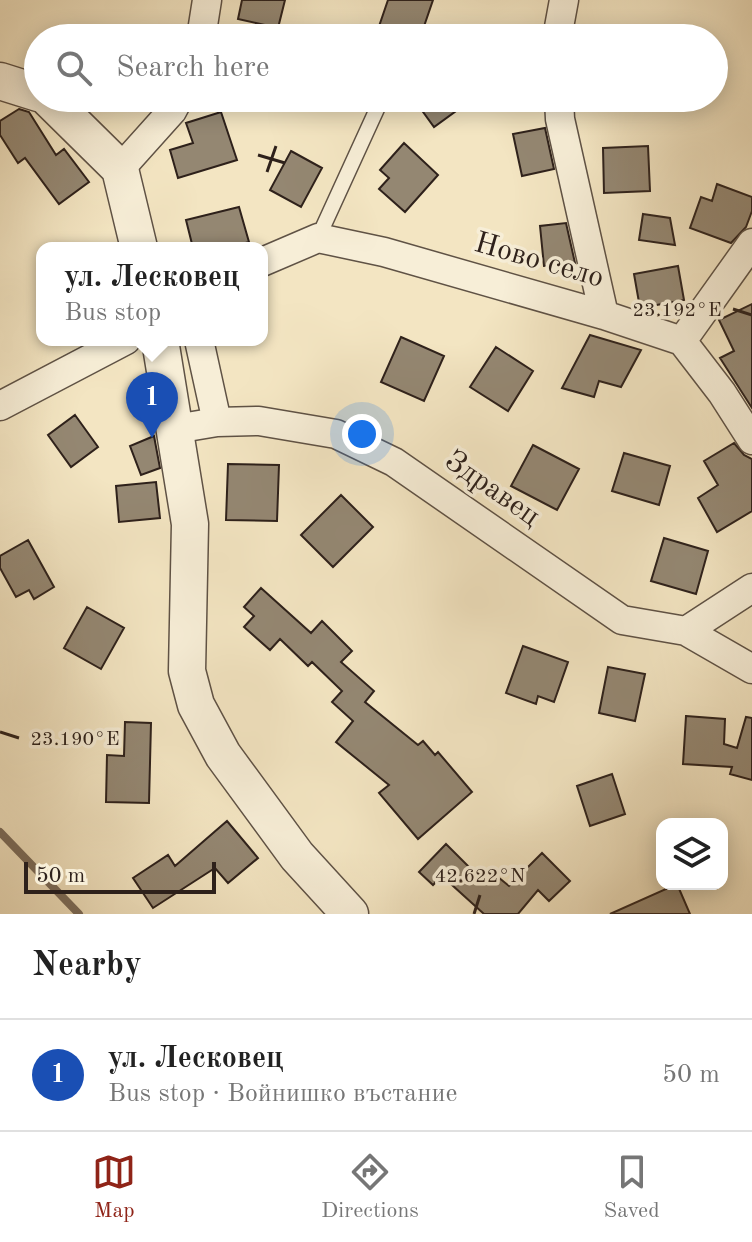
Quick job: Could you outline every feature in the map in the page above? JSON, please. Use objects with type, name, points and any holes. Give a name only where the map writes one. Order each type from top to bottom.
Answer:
[{"type":"street","points":[[203,24],[207,0]]},
{"type":"street","points":[[560,24],[564,0]]},
{"type":"street","points":[[0,81],[24,89]]},
{"type":"street","points":[[62,112],[120,169],[138,242]]},
{"type":"street","points":[[120,169],[171,112]]},
{"type":"street","points":[[560,112],[604,315]]},
{"type":"street","points":[[268,259],[318,238]]},
{"type":"street","name":"Ново село","points":[[318,238],[384,252],[604,315],[682,341]]},
{"type":"street","points":[[752,243],[682,341],[722,393],[752,440]]},
{"type":"street","points":[[0,406],[115,346]]},
{"type":"street","points":[[161,346],[190,524],[187,671],[196,705],[223,755],[297,856],[350,914]]},
{"type":"street","points":[[200,346],[217,422]]},
{"type":"street","name":"Здравец","points":[[175,429],[217,422],[259,421],[336,434],[394,462],[622,620],[686,631],[752,669]]},
{"type":"street","points":[[686,631],[752,588]]},
{"type":"lane","points":[[318,238],[376,112]]},
{"type":"building","points":[[242,0],[285,0],[279,24],[238,19]]},
{"type":"building","points":[[388,0],[433,0],[425,24],[380,24]]},
{"type":"building","points":[[19,109],[29,112],[56,155],[64,149],[89,182],[59,204],[25,158],[18,163],[0,135],[0,121]]},
{"type":"building","points":[[221,112],[237,160],[178,178],[170,150],[193,143],[186,123]]},
{"type":"building","points":[[423,112],[455,112],[434,127]]},
{"type":"building","points":[[545,128],[554,169],[522,176],[513,134]]},
{"type":"building","points":[[404,143],[438,175],[405,212],[379,189],[389,178],[380,170]]},
{"type":"building","points":[[648,146],[650,191],[604,193],[603,148]]},
{"type":"building","points":[[291,151],[322,168],[301,207],[270,190]]},
{"type":"building","points":[[717,184],[752,197],[752,211],[746,227],[731,243],[690,228],[701,197],[712,201]]},
{"type":"building","points":[[239,207],[249,242],[192,242],[186,220]]},
{"type":"building","points":[[643,214],[670,218],[675,245],[639,240]]},
{"type":"building","points":[[566,223],[575,263],[544,266],[540,226]]},
{"type":"building","points":[[678,266],[684,300],[640,308],[634,274]]},
{"type":"building","points":[[752,304],[752,408],[720,358],[734,351],[719,320]]},
{"type":"building","points":[[590,335],[641,350],[621,387],[599,381],[594,397],[562,388]]},
{"type":"building","points":[[401,337],[444,356],[424,401],[381,382]]},
{"type":"building","points":[[496,347],[533,371],[508,411],[470,387]]},
{"type":"building","points":[[75,415],[98,447],[71,467],[48,435]]},
{"type":"building","points":[[154,436],[160,468],[141,475],[130,446]]},
{"type":"building","points":[[734,443],[752,459],[752,511],[717,532],[698,498],[718,485],[704,461]]},
{"type":"building","points":[[533,445],[579,469],[557,510],[511,486]]},
{"type":"building","points":[[624,453],[670,466],[659,505],[612,491]]},
{"type":"building","points":[[228,464],[279,465],[277,521],[226,520]]},
{"type":"building","points":[[156,482],[160,518],[119,522],[116,486]]},
{"type":"building","points":[[341,495],[373,527],[333,567],[301,535]]},
{"type":"building","points":[[664,538],[708,551],[696,594],[651,581]]},
{"type":"building","points":[[28,540],[54,587],[34,599],[29,590],[16,597],[0,568],[0,556]]},
{"type":"building","points":[[261,588],[311,633],[322,621],[352,651],[341,662],[374,691],[365,702],[418,745],[423,741],[435,755],[438,752],[472,792],[418,839],[379,793],[389,785],[336,742],[353,721],[332,702],[342,691],[312,662],[308,666],[280,639],[270,650],[244,627],[254,616],[244,607]]},
{"type":"building","points":[[87,607],[124,628],[101,669],[64,648]]},
{"type":"building","points":[[523,646],[568,662],[554,702],[538,696],[536,704],[506,693]]},
{"type":"building","points":[[608,667],[645,674],[635,721],[599,713]]},
{"type":"building","points":[[686,716],[725,719],[724,744],[737,748],[746,717],[752,718],[752,780],[730,774],[732,767],[683,764]]},
{"type":"building","points":[[125,722],[151,723],[149,803],[106,802],[107,755],[124,756]]},
{"type":"building","points":[[612,774],[625,814],[590,826],[577,786]]},
{"type":"building","points":[[227,821],[258,858],[228,883],[215,868],[153,908],[133,878],[168,855],[175,866]]},
{"type":"building","points":[[446,844],[485,883],[493,873],[509,886],[542,853],[570,881],[549,901],[538,890],[518,914],[484,914],[442,876],[433,885],[419,872]]},
{"type":"building","points":[[664,890],[680,890],[690,914],[610,914]]},
{"type":"waterway","points":[[0,832],[79,914]]},
{"type":"place","name":"ул. Лесковец","points":[[152,438]]}]
